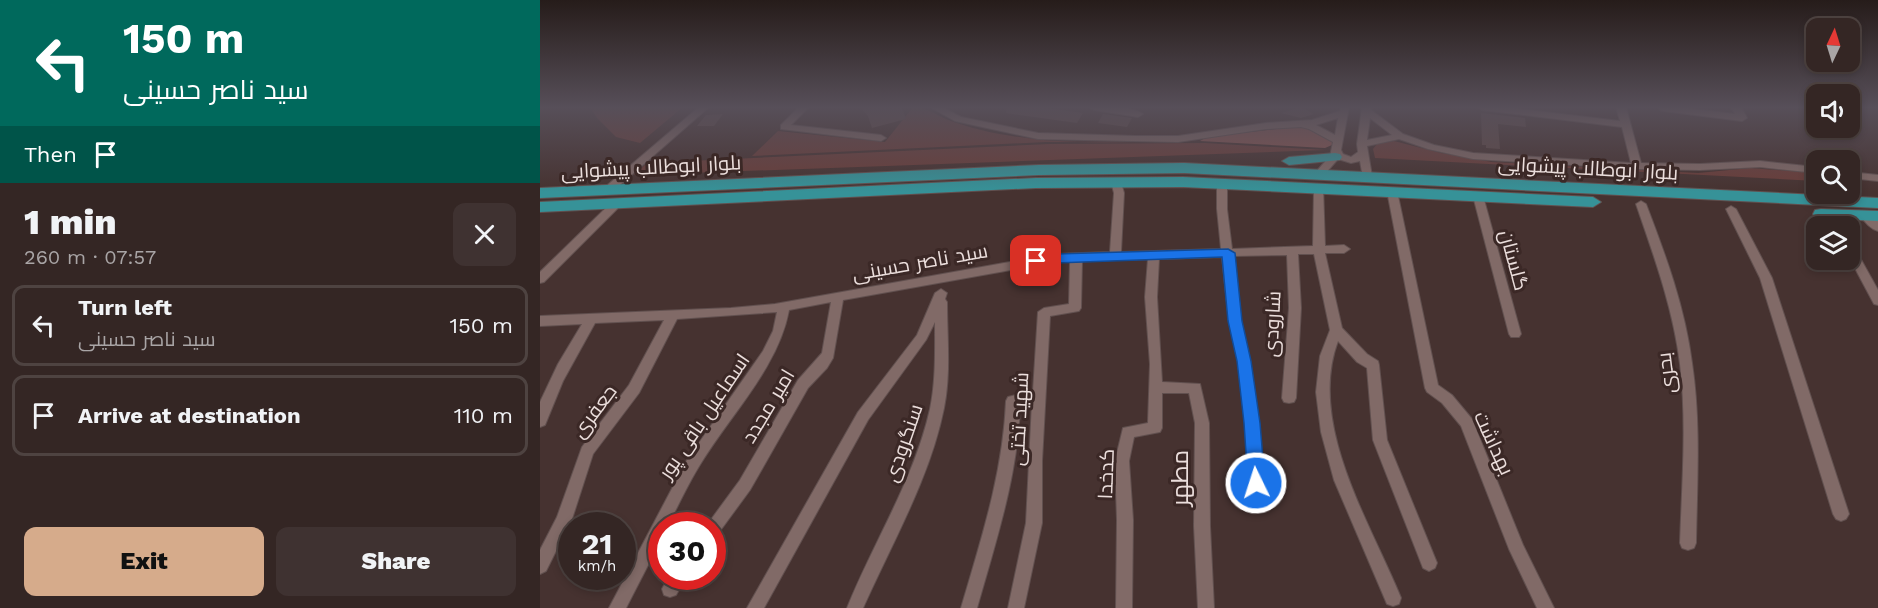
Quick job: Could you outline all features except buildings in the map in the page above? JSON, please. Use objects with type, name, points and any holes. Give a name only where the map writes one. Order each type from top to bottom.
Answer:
[{"type":"highway","points":[[1179,168],[1324,159],[1349,144]]},
{"type":"highway","name":"بلوار ابوطالب پیشوایی","points":[[540,193],[1039,170],[1179,168],[1319,180],[1392,191],[1478,196],[1878,203]]},
{"type":"highway","name":"بلوار ابوطالب پیشوایی","points":[[540,207],[1013,184],[1222,183],[1367,176],[1638,198],[1806,217]]},
{"type":"street","points":[[608,190],[671,135]]},
{"type":"street","points":[[858,135],[881,138]]},
{"type":"street","points":[[1034,135],[1178,139],[1206,135]]},
{"type":"street","points":[[1331,135],[1349,144],[1400,136],[1431,147],[1473,156],[1637,166],[1700,168],[1760,164],[1806,169]]},
{"type":"street","points":[[1348,135],[1349,144],[1367,176]]},
{"type":"street","points":[[1353,135],[1349,144],[1319,180],[1318,250],[1336,330],[1362,358],[1373,365],[1380,440],[1429,562]]},
{"type":"street","points":[[1629,135],[1637,166]]},
{"type":"street","points":[[1860,175],[1878,178]]},
{"type":"street","points":[[1115,256],[1119,193],[1116,182]]},
{"type":"street","points":[[1222,183],[1222,209],[1235,321],[1244,361],[1252,423],[1258,502]]},
{"type":"street","name":"بهداشت","points":[[1392,191],[1432,388],[1447,399],[1467,423],[1517,549],[1546,608]]},
{"type":"street","name":"گلستان","points":[[1478,196],[1515,334]]},
{"type":"street","name":"بحری","points":[[1638,198],[1677,311],[1686,363],[1689,406],[1688,543]]},
{"type":"street","points":[[540,279],[617,203]]},
{"type":"street","points":[[1731,209],[1766,278],[1841,514]]},
{"type":"street","points":[[1872,216],[1878,227]]},
{"type":"street","name":"سید ناصر حسینی","points":[[540,321],[673,315],[784,306],[838,296],[940,287],[1017,264],[1076,258],[1344,249]]},
{"type":"street","name":"شارودی","points":[[1289,398],[1295,308],[1292,251]]},
{"type":"street","name":"کدخدا","points":[[1124,608],[1125,520],[1122,461],[1128,432],[1155,428],[1156,364],[1151,297],[1154,255]]},
{"type":"street","name":"شهید تختی","points":[[1016,608],[1034,523],[1044,312],[1075,308],[1076,258]]},
{"type":"street","points":[[1860,268],[1878,301]]},
{"type":"street","points":[[755,608],[863,416],[922,337],[940,287]]},
{"type":"street","name":"سنگرودی","points":[[855,608],[924,454],[937,408],[942,375],[940,287]]},
{"type":"street","name":"امیر مجدد","points":[[725,512],[745,485],[803,384],[828,354],[838,296]]},
{"type":"street","name":"اسماعیل باقی پور","points":[[617,608],[692,464],[768,354],[779,331],[784,306]]},
{"type":"street","name":"جعفری","points":[[540,566],[564,519],[586,451],[634,389],[673,315]]},
{"type":"street","points":[[540,421],[562,370],[592,318]]},
{"type":"street","points":[[1336,330],[1326,356],[1323,392],[1328,432],[1341,480],[1393,598]]},
{"type":"street","name":"مطهر","points":[[1156,387],[1196,388],[1203,423],[1202,526],[1206,608]]},
{"type":"street","points":[[969,608],[1000,498],[1014,429],[1013,401],[1040,395]]},
{"type":"shaded area","points":[[614,135],[649,135],[640,143]]},
{"type":"shaded area","points":[[773,135],[821,135],[885,142],[890,135],[1009,135],[1070,142],[752,156]]},
{"type":"shaded area","points":[[1324,135],[1333,140],[1332,145],[1325,148],[1200,141],[1207,137]]},
{"type":"shaded area","points":[[1394,141],[1441,153],[1492,162],[1698,173],[1750,168],[1806,172],[1806,180],[1375,158],[1373,149],[1377,144]]},
{"type":"shaded area","points":[[1205,143],[1326,150],[634,175],[647,163],[1049,144]]},
{"type":"route","points":[[1036,261],[1055,258],[1228,253],[1235,321],[1244,361],[1252,423],[1256,483]]}]
